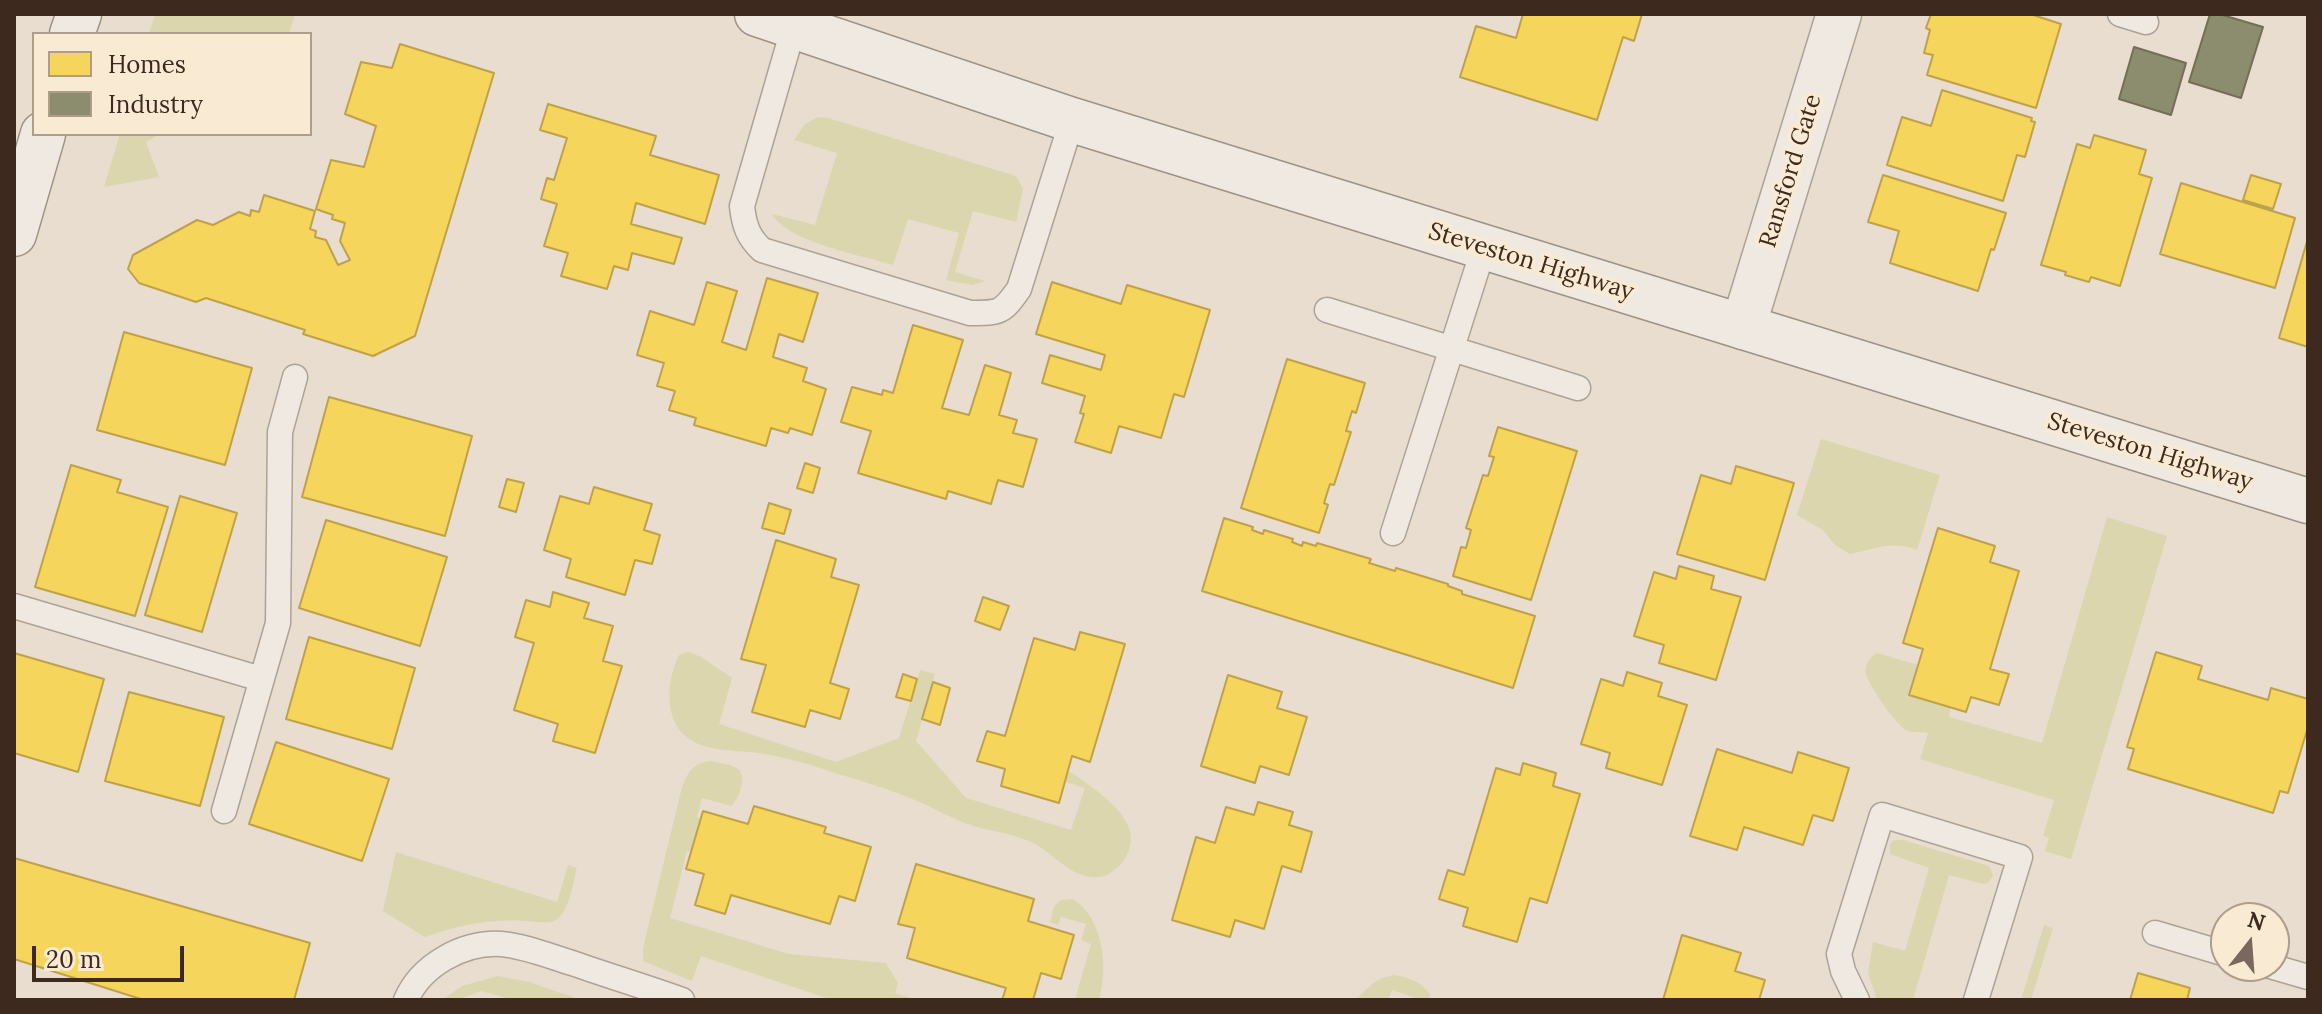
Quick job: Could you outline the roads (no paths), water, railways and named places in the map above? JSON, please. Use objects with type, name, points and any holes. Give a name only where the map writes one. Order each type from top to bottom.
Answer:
[{"type":"main road","name":"Ransford Gate","points":[[1743,327],[1839,14]]},
{"type":"main road","name":"Steveston Highway","points":[[776,20],[1072,120],[2308,501]]},
{"type":"main road","points":[[14,234],[42,136]]},
{"type":"lane","points":[[2120,14],[2146,22]]},
{"type":"lane","points":[[776,20],[742,206],[744,224],[751,239],[762,250],[970,313],[991,313],[1006,308],[1019,289],[1072,120]]},
{"type":"lane","points":[[1393,533],[1484,247]]},
{"type":"lane","points":[[1327,310],[1578,388]]},
{"type":"lane","points":[[224,811],[278,623],[280,432],[295,377]]},
{"type":"lane","points":[[14,606],[261,679]]},
{"type":"lane","points":[[1857,1000],[1843,971],[1839,954],[1882,815],[2020,857],[1976,1000]]},
{"type":"lane","points":[[2155,933],[2210,949]]},
{"type":"lane","points":[[406,1000],[422,975],[439,962],[479,945],[501,944],[541,953],[682,1000]]}]
